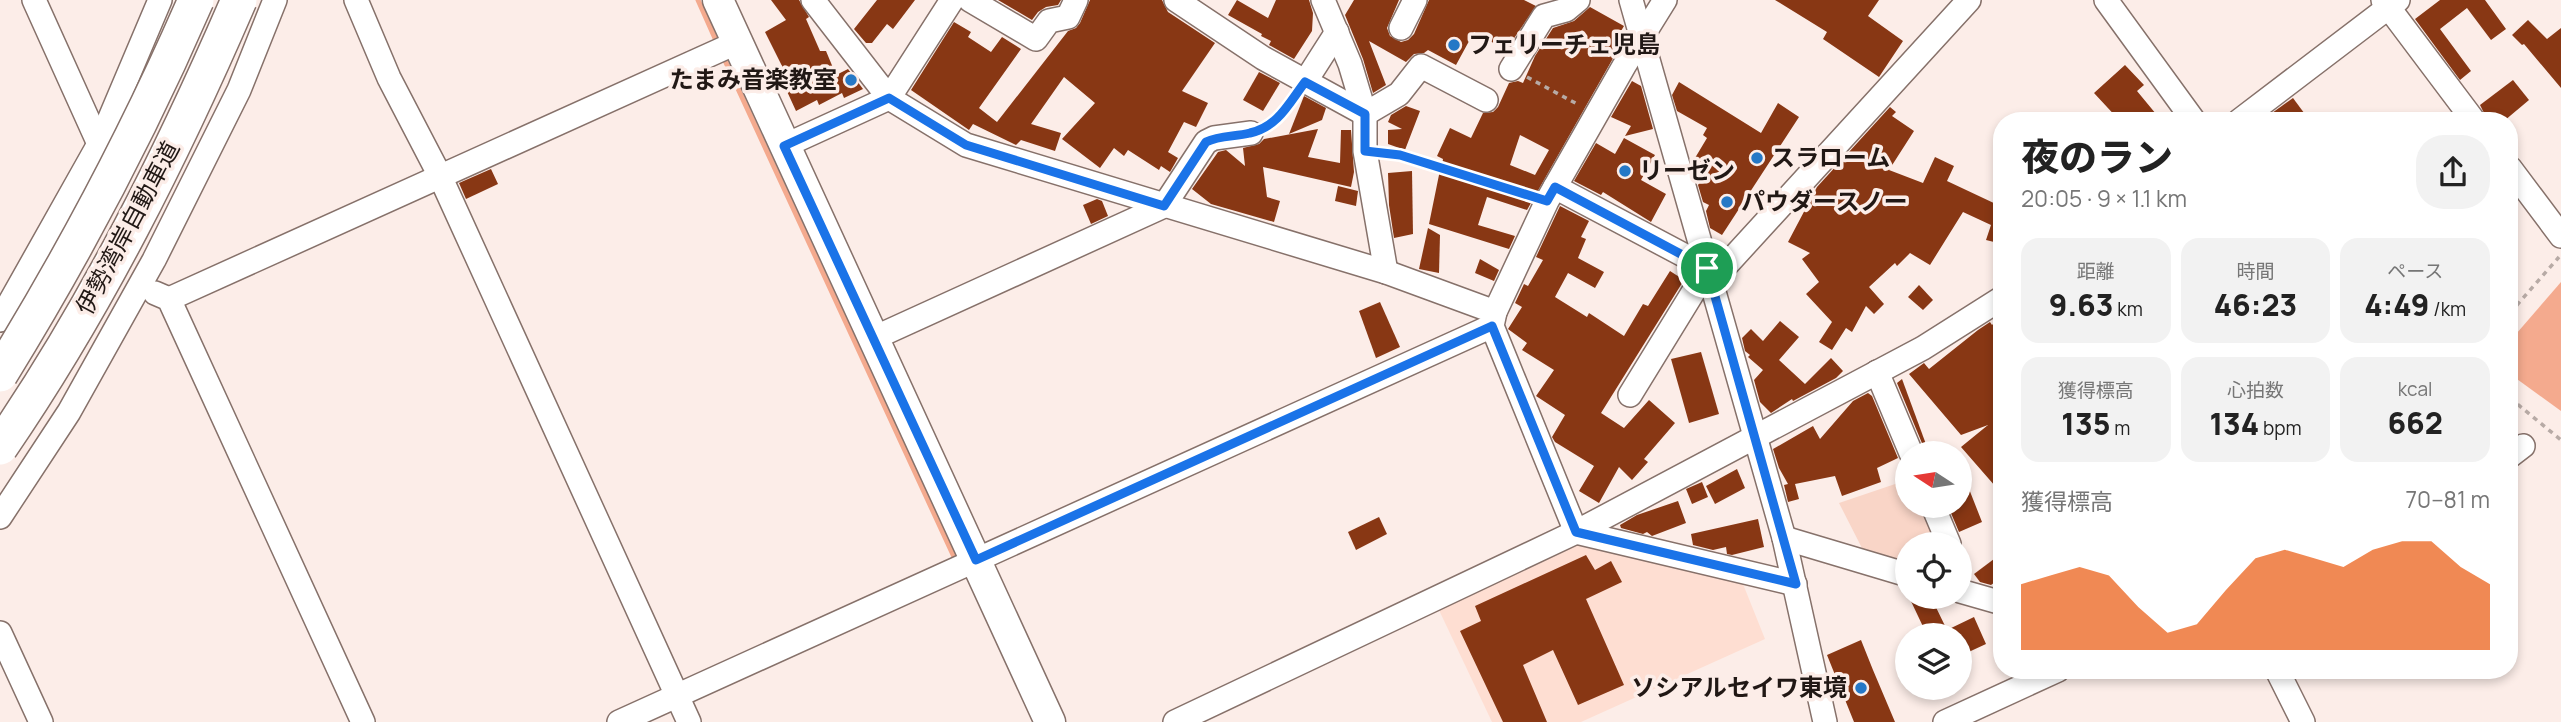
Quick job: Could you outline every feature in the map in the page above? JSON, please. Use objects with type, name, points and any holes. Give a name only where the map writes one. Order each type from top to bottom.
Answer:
[{"type":"highway","name":"伊勢湾岸自動車道","points":[[0,374],[50,293],[106,191],[197,0]]},
{"type":"highway","name":"伊勢湾岸自動車道","points":[[0,447],[85,310],[141,208],[201,88],[239,0]]},
{"type":"main road","points":[[718,0],[728,47],[784,146],[1049,722]]},
{"type":"street","points":[[34,0],[99,144]]},
{"type":"street","points":[[0,320],[99,144],[160,0]]},
{"type":"street","points":[[3,507],[69,412],[139,287],[191,190],[239,90],[275,0]]},
{"type":"street","points":[[356,0],[390,78],[440,176],[689,722]]},
{"type":"street","points":[[813,0],[889,98],[966,145],[1385,272],[1493,319],[1576,532]]},
{"type":"street","points":[[784,146],[889,98],[952,0]]},
{"type":"street","points":[[970,0],[1006,24],[1037,39],[1049,21],[1068,17],[1076,0]]},
{"type":"street","points":[[1176,0],[1263,58],[1365,114]]},
{"type":"street","points":[[1305,82],[1331,17],[1346,0]]},
{"type":"street","points":[[1401,28],[1415,0]]},
{"type":"street","points":[[1531,0],[1556,13]]},
{"type":"street","points":[[1511,69],[1545,16],[1566,10],[1578,0]]},
{"type":"street","points":[[1631,0],[1784,538],[1825,722]]},
{"type":"street","points":[[619,722],[976,560],[1493,319],[1551,194],[1665,0]]},
{"type":"street","points":[[1630,395],[1709,275],[1969,0]]},
{"type":"street","points":[[2106,0],[2187,112]]},
{"type":"street","points":[[2250,112],[2390,2],[2468,112]]},
{"type":"street","points":[[1331,17],[1350,64],[1365,114],[1365,151],[1385,272]]},
{"type":"street","points":[[169,299],[728,47]]},
{"type":"street","points":[[1365,114],[1399,94],[1422,66],[1486,100]]},
{"type":"street","points":[[874,338],[1164,206],[1206,142],[1214,138],[1251,133]]},
{"type":"street","points":[[2518,179],[2561,236]]},
{"type":"street","points":[[1551,194],[1709,275]]},
{"type":"street","points":[[139,287],[169,299],[363,722]]},
{"type":"street","points":[[1175,722],[1576,532],[1923,348],[1993,304]]},
{"type":"street","points":[[1877,372],[1906,441]]},
{"type":"street","points":[[1576,532],[1796,584]]},
{"type":"street","points":[[1784,538],[1895,571]]},
{"type":"street","points":[[1972,594],[1993,600]]},
{"type":"street","points":[[0,633],[41,722]]},
{"type":"street","points":[[1945,722],[2038,679]]},
{"type":"street","points":[[2282,679],[2303,722]]},
{"type":"path","points":[[1511,69],[1596,114]]},
{"type":"path","points":[[1251,133],[1274,124],[1305,82]]},
{"type":"path","points":[[1365,151],[1412,158],[1551,194]]},
{"type":"path","points":[[2518,304],[2561,255]]},
{"type":"path","points":[[2518,405],[2561,440]]},
{"type":"shaded area","points":[[2561,282],[2561,411],[2518,380],[2518,332]]},
{"type":"shaded area","points":[[1895,484],[1895,518],[1930,518],[1935,532],[1895,532],[1895,561],[1864,552],[1839,503]]},
{"type":"shaded area","points":[[1580,543],[1741,579],[1765,639],[1581,722],[1492,722],[1438,608]]},
{"type":"building","points":[[771,0],[799,0],[809,17],[806,19],[820,51],[826,51],[836,75],[848,69],[863,89],[844,98],[842,93],[819,105],[817,100],[796,111],[785,87],[791,84],[765,32],[786,20]]},
{"type":"building","points":[[877,0],[915,0],[893,29],[887,24],[872,43],[866,43],[854,29]]},
{"type":"building","points":[[998,0],[1061,0],[1058,5],[1038,12],[1032,20]]},
{"type":"building","points":[[1090,0],[1162,0],[1168,12],[1215,43],[1182,91],[1208,103],[1196,127],[1184,122],[1168,152],[1178,158],[1170,172],[1161,166],[1159,170],[1128,150],[1124,156],[1114,148],[1100,168],[1062,139],[1095,103],[1064,77],[1031,124],[1061,133],[1055,151],[1021,140],[1016,145],[973,124],[969,130],[911,90],[954,22],[971,32],[968,37],[991,52],[1002,37],[1021,49],[979,108],[997,122],[1068,31],[1080,23]]},
{"type":"building","points":[[1237,0],[1268,18],[1276,0],[1309,0],[1313,13],[1312,31],[1294,59],[1269,45],[1271,41],[1261,36],[1262,34],[1228,15]]},
{"type":"building","points":[[1354,0],[1399,0],[1387,28],[1390,36],[1401,42],[1414,34],[1429,0],[1524,0],[1536,6],[1506,50],[1474,32],[1456,65],[1428,50],[1414,54],[1406,62],[1369,41],[1386,85],[1373,93],[1345,15]]},
{"type":"building","points":[[1775,0],[1879,0],[1868,16],[1903,41],[1879,77],[1823,39],[1827,32]]},
{"type":"building","points":[[2440,0],[2485,0],[2506,29],[2491,40],[2467,8],[2440,29],[2471,71],[2460,80],[2415,19]]},
{"type":"building","points":[[1590,7],[1624,26],[1614,43],[1620,46],[1527,210],[1487,197],[1478,225],[1515,236],[1509,249],[1429,224],[1440,170],[1453,169],[1442,165],[1443,159],[1437,156],[1450,128],[1471,138],[1483,113],[1493,112],[1498,107],[1509,83],[1523,83],[1535,56],[1553,28],[1574,21]],"holes":[[[1520,135],[1549,150],[1535,175],[1510,165]]]},
{"type":"building","points":[[2528,20],[2547,39],[2561,28],[2561,88],[2524,44],[2512,35]]},
{"type":"building","points":[[2125,65],[2144,85],[2137,91],[2154,112],[2112,112],[2094,93]]},
{"type":"building","points":[[1259,72],[1280,83],[1263,111],[1243,100]]},
{"type":"building","points":[[2513,80],[2529,100],[2515,112],[2484,112],[2480,105]]},
{"type":"building","points":[[1632,81],[1641,86],[1653,129],[1625,136],[1631,126],[1611,117]]},
{"type":"building","points":[[1679,82],[1761,133],[1778,103],[1799,117],[1722,235],[1710,228],[1706,211],[1709,205],[1703,202],[1698,185],[1705,174],[1692,163],[1707,138],[1703,135],[1707,128],[1677,111],[1672,95]]},
{"type":"building","points":[[1304,96],[1326,108],[1322,120],[1289,134]]},
{"type":"building","points":[[2293,98],[2303,112],[2273,112]]},
{"type":"building","points":[[1406,106],[1420,111],[1405,150],[1388,144],[1388,130],[1402,129],[1388,122],[1391,115]]},
{"type":"building","points":[[1890,107],[1896,112],[1892,116],[1914,131],[1889,170],[1923,183],[1935,157],[1954,166],[1947,181],[1993,203],[1993,242],[1986,240],[1991,225],[1963,212],[1930,265],[1910,253],[1869,287],[1884,304],[1874,314],[1866,306],[1852,332],[1846,328],[1832,350],[1819,342],[1832,322],[1806,294],[1819,282],[1802,259],[1810,253],[1788,242],[1817,187]]},
{"type":"building","points":[[1318,129],[1308,157],[1340,163],[1341,130],[1351,130],[1354,172],[1351,187],[1263,167],[1267,197],[1280,201],[1274,222],[1211,204],[1192,189],[1218,152],[1226,150],[1245,166],[1243,148],[1259,144],[1264,139]]},
{"type":"building","points":[[1624,138],[1655,155],[1641,180],[1666,194],[1651,222],[1603,192],[1601,195],[1574,181],[1596,143],[1615,154]]},
{"type":"building","points":[[491,169],[498,184],[466,199],[459,183]]},
{"type":"building","points":[[1412,171],[1413,234],[1394,238],[1388,173]]},
{"type":"building","points":[[1338,186],[1358,191],[1356,206],[1335,201]]},
{"type":"building","points":[[1097,199],[1102,201],[1108,216],[1091,224],[1083,205]]},
{"type":"building","points":[[1560,206],[1589,221],[1581,237],[1586,239],[1578,258],[1604,272],[1595,288],[1568,273],[1555,297],[1587,317],[1589,313],[1624,336],[1643,304],[1648,306],[1670,271],[1684,280],[1601,413],[1624,428],[1649,400],[1675,423],[1644,459],[1648,462],[1632,480],[1619,467],[1599,503],[1579,491],[1594,466],[1555,442],[1552,437],[1565,415],[1536,396],[1554,370],[1522,350],[1527,343],[1508,329],[1522,307],[1515,303],[1524,284],[1528,286],[1543,260],[1536,257]]},
{"type":"building","points":[[1428,228],[1440,235],[1439,273],[1419,269]]},
{"type":"building","points":[[1480,259],[1499,270],[1494,281],[1475,273]]},
{"type":"building","points":[[1919,285],[1933,300],[1923,310],[1908,297]]},
{"type":"building","points":[[1380,302],[1400,347],[1376,358],[1359,311]]},
{"type":"building","points":[[1780,321],[1799,337],[1779,360],[1805,384],[1831,358],[1843,371],[1836,378],[1793,401],[1792,399],[1771,413],[1760,402],[1754,380],[1763,370],[1748,357],[1750,355],[1745,351],[1742,338],[1751,329],[1763,341]]},
{"type":"building","points":[[1990,322],[1993,324],[1993,484],[1972,460],[1972,441],[1968,441],[1988,425],[1961,435],[1909,374],[1924,363],[1929,369]]},
{"type":"building","points":[[1701,352],[1719,414],[1689,423],[1671,359]]},
{"type":"building","points":[[1902,379],[1925,441],[1921,441],[1897,383]]},
{"type":"building","points":[[1868,393],[1872,396],[1895,451],[1895,459],[1877,468],[1881,482],[1842,496],[1835,476],[1795,484],[1799,499],[1788,502],[1784,485],[1788,484],[1773,449],[1813,426],[1820,439],[1853,401]]},
{"type":"building","points":[[1737,469],[1745,488],[1715,504],[1706,486]]},
{"type":"building","points":[[1702,482],[1708,497],[1692,504],[1686,489]]},
{"type":"building","points":[[1972,497],[1982,522],[1959,532],[1953,518],[1972,518]]},
{"type":"building","points":[[1678,501],[1686,523],[1652,536],[1647,532],[1643,534],[1621,528],[1620,525],[1637,515]]},
{"type":"building","points":[[1379,517],[1387,534],[1356,550],[1348,532]]},
{"type":"building","points":[[1758,519],[1764,547],[1732,555],[1727,554],[1726,547],[1713,550],[1693,545],[1691,534]]},
{"type":"building","points":[[1586,555],[1595,570],[1611,561],[1622,582],[1586,599],[1624,685],[1578,705],[1553,650],[1523,665],[1547,722],[1503,722],[1460,631],[1481,621],[1475,606]]},
{"type":"building","points":[[1993,560],[1993,584],[1980,582],[1974,574]]},
{"type":"building","points":[[1915,609],[1937,609],[1944,623],[1921,623]]},
{"type":"building","points":[[1974,617],[1986,644],[1972,650],[1972,623],[1962,623]]},
{"type":"building","name":"ソシアルセイワ東境","points":[[1861,640],[1895,722],[1854,722],[1827,655]]},
{"type":"waterway","points":[[698,0],[718,45]]},
{"type":"waterway","points":[[722,54],[955,559]]},
{"type":"place","name":"フェリーチェ児島","points":[[1454,45]]},
{"type":"place","name":"たまみ音楽教室","points":[[851,80]]},
{"type":"place","name":"スラローム","points":[[1757,158]]},
{"type":"place","name":"リーゼン","points":[[1625,171]]},
{"type":"place","name":"パウダースノー","points":[[1727,202]]},
{"type":"place","name":"ソシアルセイワ東境","points":[[1861,688]]},
{"type":"route","points":[[1305,82],[1365,114],[1365,151],[1400,155],[1547,201],[1555,187],[1663,242],[1707,268],[1796,584],[1576,532],[1492,326],[976,560],[784,146],[889,98],[966,145],[1164,206],[1206,142],[1214,138],[1251,133],[1274,124],[1305,82]]}]
